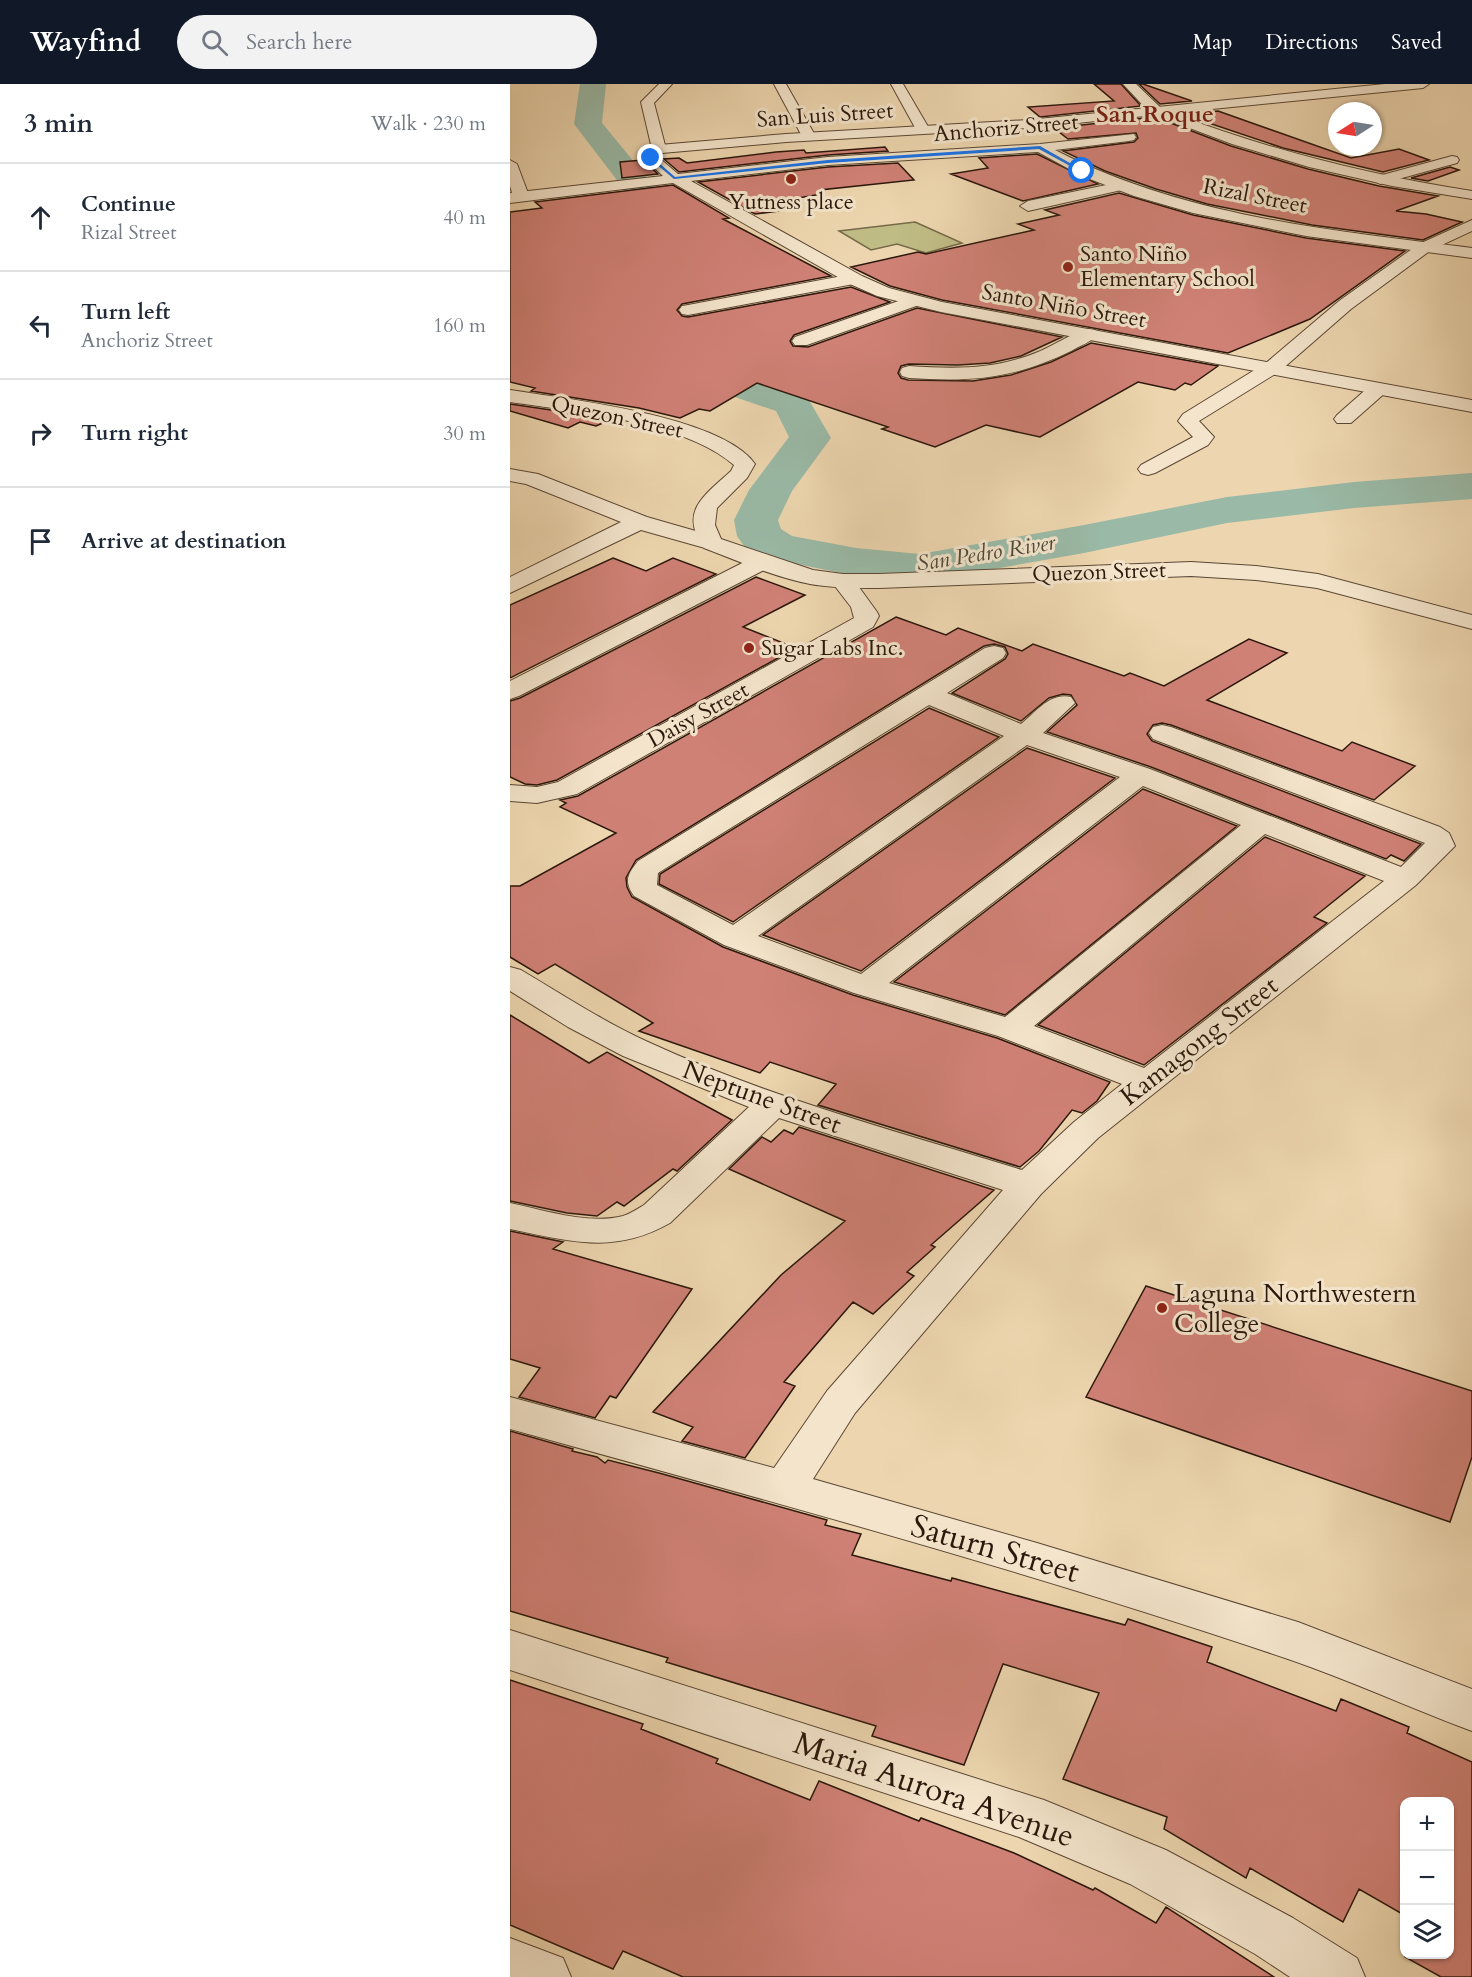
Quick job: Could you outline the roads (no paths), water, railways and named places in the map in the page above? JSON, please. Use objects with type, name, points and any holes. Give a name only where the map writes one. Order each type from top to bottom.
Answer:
[{"type":"street","points":[[659,149],[647,102],[666,84]]},
{"type":"street","points":[[780,84],[809,136]]},
{"type":"street","points":[[897,84],[924,130]]},
{"type":"street","points":[[1129,84],[1157,112],[1264,150],[1380,180],[1472,195]]},
{"type":"street","name":"San Luis Street","points":[[659,149],[809,136],[1028,124],[1157,112],[1374,86],[1423,84]]},
{"type":"street","points":[[1172,131],[1197,128]]},
{"type":"street","name":"Anchoriz Street","points":[[515,197],[828,161],[1040,148],[1139,135]]},
{"type":"street","name":"Rizal Street","points":[[1040,148],[1082,171],[1121,186],[1240,218],[1472,253]]},
{"type":"street","name":"Santo Niño Street","points":[[659,149],[651,154],[651,158],[665,179],[853,279],[883,292],[913,301],[1472,406]]},
{"type":"street","points":[[1380,180],[1452,160]]},
{"type":"street","points":[[510,164],[515,197]]},
{"type":"street","points":[[1028,206],[1121,186]]},
{"type":"street","points":[[1148,469],[1201,441],[1204,437],[1203,433],[1188,421],[1190,418],[1273,367],[1346,305],[1425,247],[1472,225]]},
{"type":"street","points":[[688,310],[853,279]]},
{"type":"street","points":[[801,341],[913,301]]},
{"type":"street","points":[[909,372],[963,375],[983,373],[1032,360],[1089,334]]},
{"type":"street","points":[[1344,419],[1378,389]]},
{"type":"street","name":"Quezon Street","points":[[510,396],[680,428],[738,454],[746,464],[740,474],[706,506],[704,525],[712,543],[850,591],[879,581],[1191,569],[1256,573],[1318,581],[1472,622]]},
{"type":"street","points":[[510,475],[531,478],[639,522],[712,543]]},
{"type":"street","points":[[519,496],[548,484]]},
{"type":"street","points":[[510,586],[639,522]]},
{"type":"street","points":[[510,691],[762,562]]},
{"type":"street","name":"Daisy Street","points":[[524,794],[567,788],[864,622],[867,616],[866,609],[850,591]]},
{"type":"street","points":[[994,652],[928,696],[648,867],[642,875],[641,882],[645,890],[735,938],[866,986],[1010,1029],[1148,1081]]},
{"type":"street","points":[[928,696],[1024,735],[1140,775],[1406,879]]},
{"type":"street","points":[[735,938],[1024,735],[1062,703]]},
{"type":"street","name":"Kamagong Street","points":[[784,1488],[842,1402],[1028,1185],[1086,1130],[1406,879],[1440,846],[1436,836],[1162,733]]},
{"type":"street","points":[[866,986],[1140,775]]},
{"type":"street","points":[[1010,1029],[1261,823]]},
{"type":"street","name":"Neptune Street","points":[[510,977],[569,1013],[651,1057],[773,1104],[1028,1185]]},
{"type":"street","points":[[510,1216],[595,1231],[627,1230],[643,1224],[657,1214],[773,1104]]},
{"type":"street","name":"Saturn Street","points":[[510,1413],[784,1488],[1037,1561],[1298,1642],[1472,1710]]},
{"type":"street","name":"Maria Aurora Avenue","points":[[510,1650],[1026,1816],[1148,1868],[1274,1936],[1338,1977]]},
{"type":"street","points":[[510,1964],[544,1977]]},
{"type":"waterway","name":"San Pedro River","points":[[593,84],[588,124],[648,199],[661,227],[627,265]]},
{"type":"waterway","name":"San Pedro River","points":[[657,371],[708,375],[792,403],[810,438],[771,490],[756,520],[760,536],[778,547],[856,562],[920,568],[1084,539],[1227,510],[1354,495],[1472,486]]},
{"type":"place","name":"Yutness place","points":[[791,179]]},
{"type":"place","name":"Santo Niño Elementary School","points":[[1068,267]]},
{"type":"place","name":"Sugar Labs Inc.","points":[[749,648]]},
{"type":"place","name":"Laguna Northwestern College","points":[[1162,1308]]},
{"type":"district","name":"San Roque","points":[[1155,114]]}]
